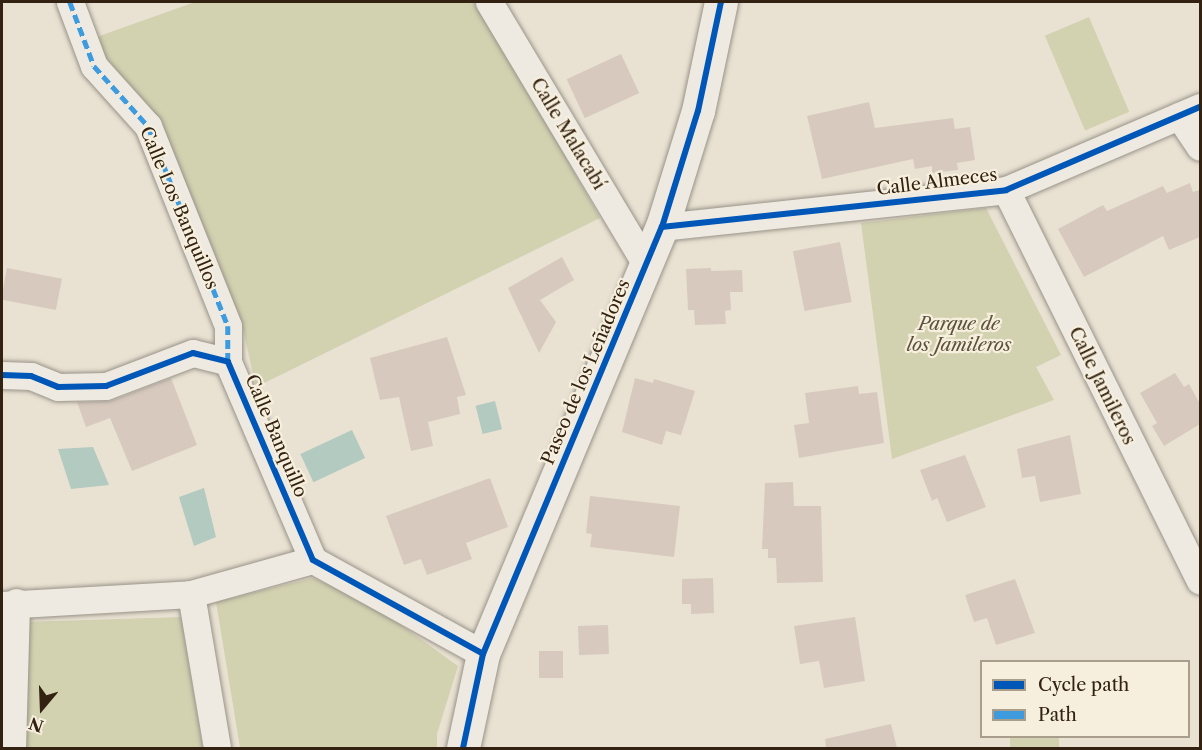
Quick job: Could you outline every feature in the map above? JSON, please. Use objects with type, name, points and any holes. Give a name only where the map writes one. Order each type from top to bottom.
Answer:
[{"type":"street","name":"Calle Los Banquillos","points":[[70,2],[94,66],[148,126],[228,326],[228,362]]},
{"type":"street","name":"Calle Malacabí","points":[[489,2],[647,266]]},
{"type":"street","name":"Paseo de los Leñadores","points":[[463,748],[483,654],[662,227],[698,111],[721,2]]},
{"type":"street","name":"Calle Almeces","points":[[662,227],[1005,190],[1190,112]]},
{"type":"street","points":[[1190,112],[1200,147]]},
{"type":"street","name":"Calle Jamileros","points":[[1005,190],[1200,581]]},
{"type":"street","name":"Calle Banquillo","points":[[2,375],[31,376],[58,387],[106,386],[193,353],[228,362],[314,560]]},
{"type":"street","points":[[12,748],[7,601],[191,594],[314,560],[483,654]]},
{"type":"street","points":[[191,594],[217,748]]},
{"type":"green space","points":[[195,2],[479,2],[600,218],[256,387],[242,325],[159,123],[91,39]]},
{"type":"green space","points":[[1089,17],[1129,112],[1085,131],[1045,36]]},
{"type":"green space","name":"Parque de los Jamileros","points":[[986,208],[1061,355],[1036,367],[1054,400],[892,459],[861,223]]},
{"type":"green space","points":[[313,578],[372,604],[458,666],[437,734],[437,748],[240,748],[216,602]]},
{"type":"green space","points":[[181,617],[203,748],[21,748],[26,622]]},
{"type":"green space","points":[[1010,738],[1059,738],[1059,748],[1010,748]]},
{"type":"shaded area","points":[[495,401],[502,429],[483,434],[476,406]]},
{"type":"shaded area","points":[[352,430],[365,458],[313,482],[300,454]]},
{"type":"shaded area","points":[[93,447],[109,485],[71,489],[58,449]]},
{"type":"shaded area","points":[[204,488],[216,537],[194,546],[179,497]]},
{"type":"building","points":[[621,54],[639,93],[585,118],[567,79]]},
{"type":"building","points":[[869,102],[875,128],[953,118],[955,129],[970,127],[975,160],[957,163],[958,170],[932,173],[932,166],[915,169],[913,159],[822,179],[807,116]]},
{"type":"building","points":[[1190,183],[1193,192],[1200,190],[1200,237],[1169,250],[1163,236],[1084,277],[1058,229],[1103,205],[1107,211],[1163,186],[1167,193]]},
{"type":"building","points":[[840,242],[852,302],[805,311],[793,251]]},
{"type":"building","points":[[562,257],[574,280],[540,300],[556,322],[539,353],[508,288]]},
{"type":"building","points":[[7,268],[62,279],[56,310],[2,300]]},
{"type":"building","points":[[711,268],[711,271],[742,270],[743,292],[730,292],[731,310],[725,311],[726,324],[695,325],[694,310],[688,310],[686,269]]},
{"type":"building","points":[[447,337],[466,395],[457,397],[460,414],[428,422],[433,446],[411,451],[399,397],[380,400],[370,358]]},
{"type":"building","points":[[1175,373],[1184,387],[1189,384],[1200,404],[1200,424],[1164,446],[1152,426],[1157,423],[1140,393]]},
{"type":"building","points":[[171,378],[197,445],[132,471],[110,418],[86,427],[77,402],[111,401]]},
{"type":"building","points":[[635,378],[653,383],[654,379],[695,391],[681,435],[666,431],[662,445],[622,432]]},
{"type":"building","points":[[858,386],[859,394],[877,392],[884,443],[799,458],[794,425],[809,423],[805,393]]},
{"type":"building","points":[[1070,435],[1081,494],[1040,502],[1035,476],[1022,478],[1017,449]]},
{"type":"building","points":[[965,455],[986,507],[947,522],[937,498],[932,501],[920,470]]},
{"type":"building","points":[[490,478],[508,527],[466,543],[472,559],[427,575],[421,559],[404,565],[386,516]]},
{"type":"building","points":[[793,482],[794,506],[821,506],[823,582],[777,583],[776,558],[768,558],[768,549],[762,549],[765,483]]},
{"type":"building","points":[[590,496],[680,506],[674,557],[590,547],[592,534],[586,533]]},
{"type":"building","points":[[713,578],[714,613],[691,614],[691,604],[682,604],[682,579]]},
{"type":"building","points":[[1015,579],[1035,633],[996,645],[987,618],[974,622],[965,595]]},
{"type":"building","points":[[855,617],[865,681],[824,688],[819,661],[800,664],[794,626]]},
{"type":"building","points":[[608,625],[609,654],[579,655],[578,626]]},
{"type":"building","points":[[539,651],[563,651],[563,678],[539,678]]},
{"type":"building","points":[[891,724],[897,748],[826,748],[825,739]]},
{"type":"marked path","points":[[70,2],[94,66],[148,126],[228,326],[228,362]]},
{"type":"cycle path","points":[[463,748],[483,654],[662,227],[698,111],[721,2]]},
{"type":"cycle path","points":[[662,227],[1006,190],[1200,107]]},
{"type":"cycle path","points":[[2,375],[31,376],[58,387],[106,386],[193,353],[228,362],[313,560],[483,654]]}]
